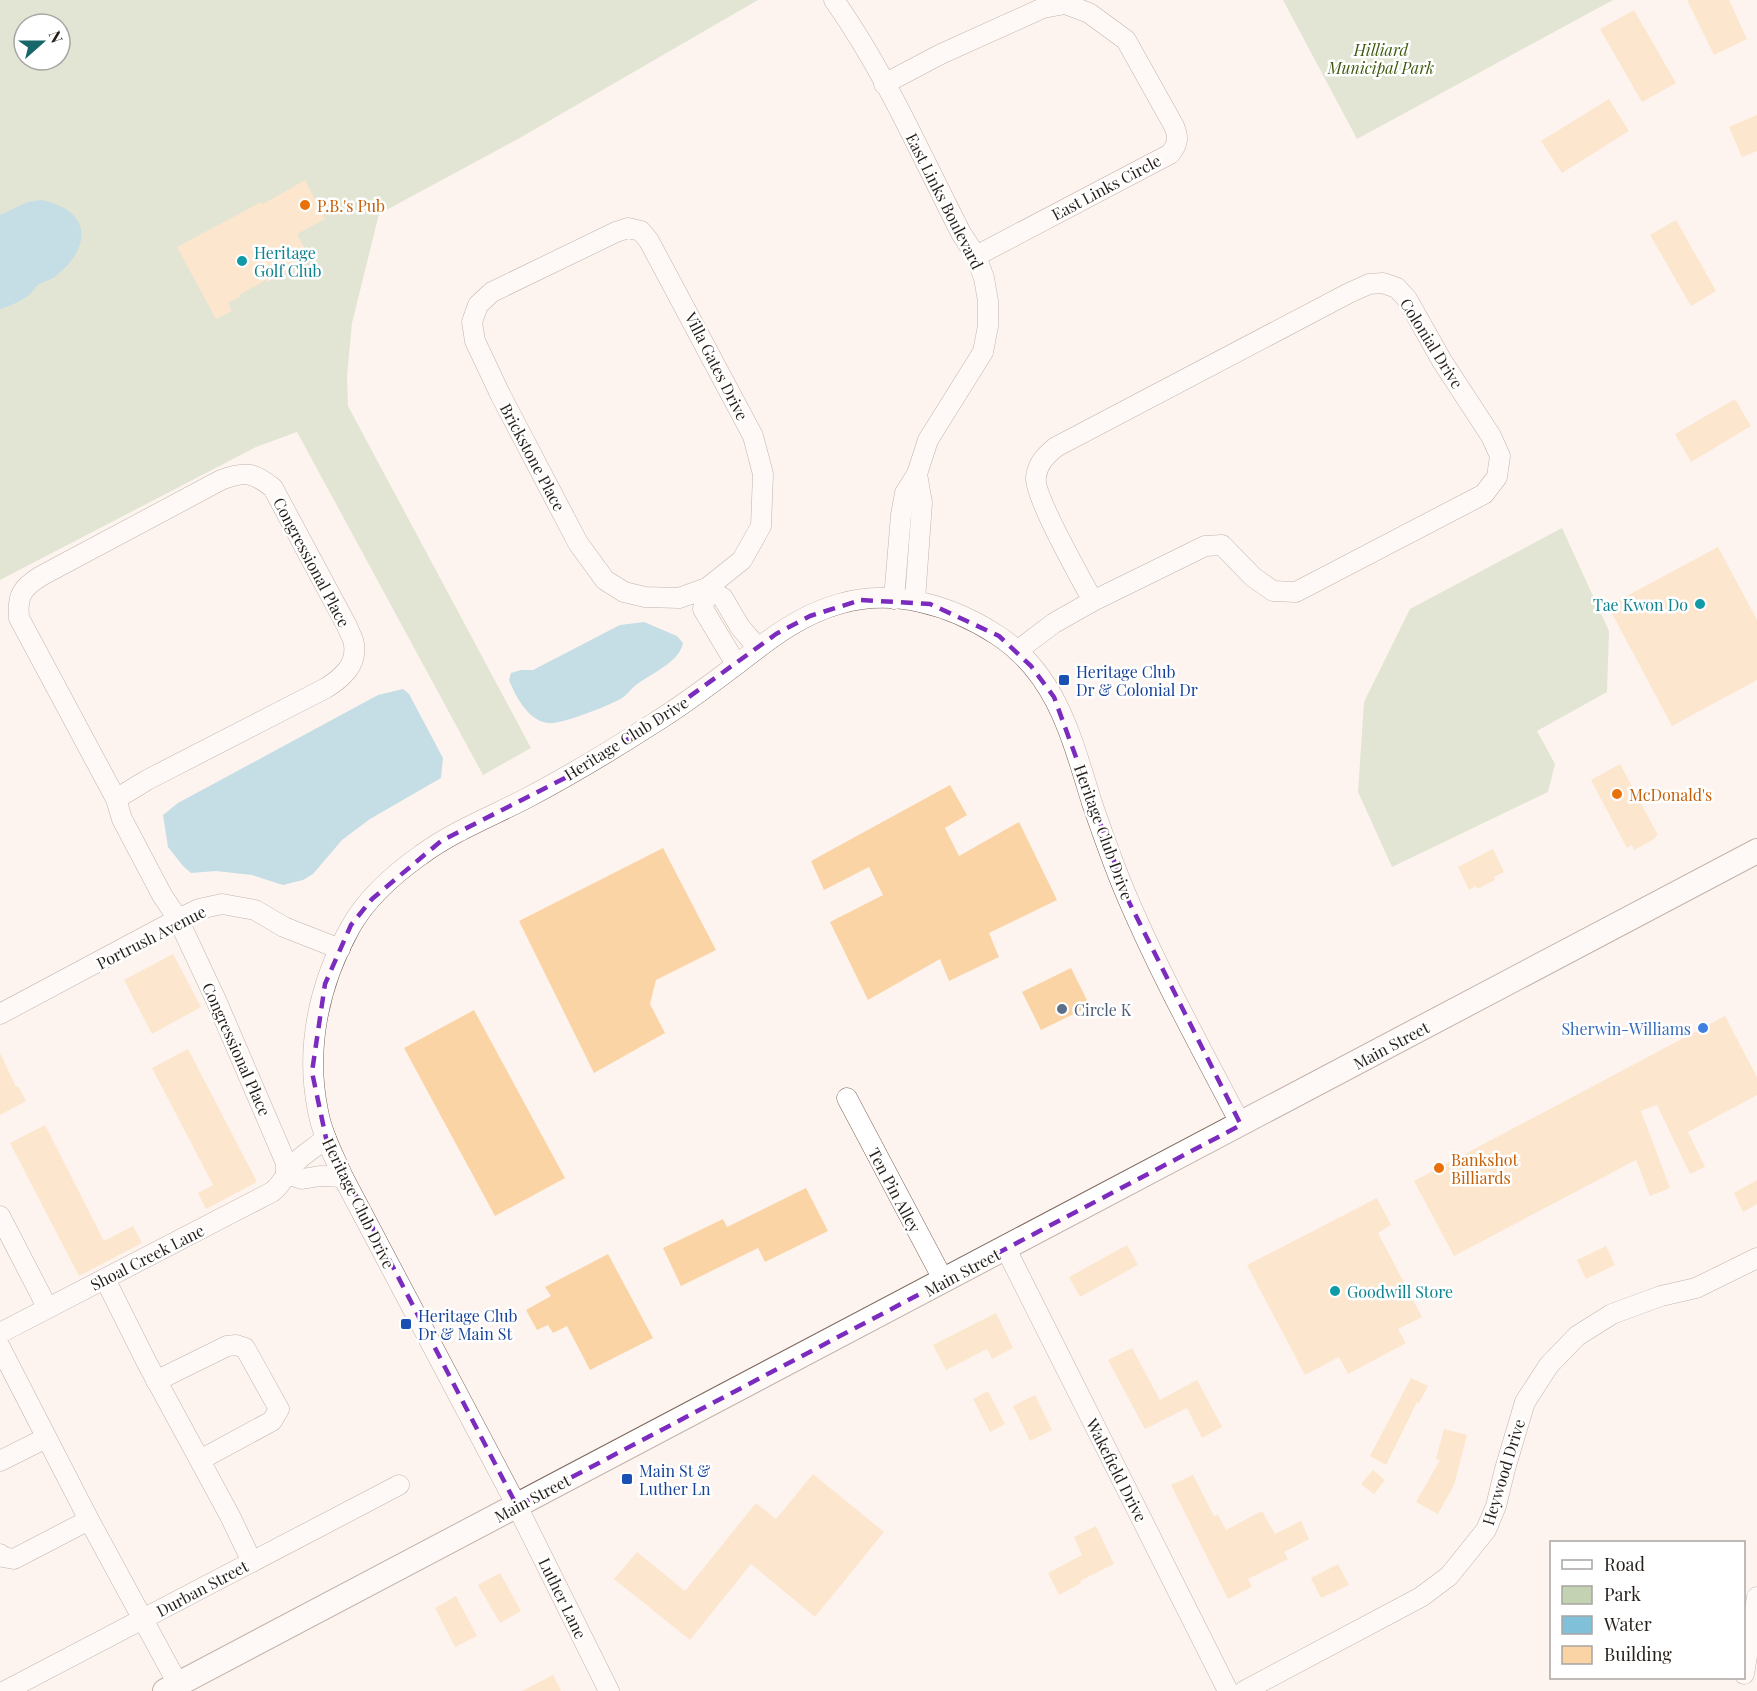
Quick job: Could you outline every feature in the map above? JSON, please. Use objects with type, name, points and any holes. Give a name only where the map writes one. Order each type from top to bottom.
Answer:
[{"type":"main road","name":"Main Street","points":[[172,1688],[1757,851]]},
{"type":"street","name":"East Links Boulevard","points":[[834,0],[851,24],[961,233],[976,256],[984,278],[988,301],[988,326],[983,352],[928,440],[917,474],[905,493],[894,599]]},
{"type":"street","name":"East Links Circle","points":[[884,84],[941,54],[1043,8],[1065,4],[1089,13],[1126,40],[1174,126],[1178,136],[1176,146],[1170,154],[976,256]]},
{"type":"street","name":"Villa Gates Drive","points":[[550,263],[615,232],[628,228],[641,231],[683,301],[753,436],[763,474],[761,526],[742,560],[707,588]]},
{"type":"street","name":"Brickstone Place","points":[[550,263],[492,292],[478,305],[472,322],[475,341],[501,396],[578,543],[605,579],[624,592],[645,597],[679,598],[707,588]]},
{"type":"street","name":"Colonial Drive","points":[[1017,651],[1054,622],[1205,546],[1222,545],[1253,577],[1273,591],[1296,592],[1484,494],[1497,477],[1500,456],[1491,436],[1442,361],[1407,299],[1397,288],[1383,283],[1369,284],[1349,293],[1056,447],[1041,460],[1035,479],[1040,498],[1093,601]]},
{"type":"street","name":"Congressional Place","points":[[116,799],[147,780],[326,688],[341,679],[351,665],[355,645],[347,627],[273,488],[258,476],[239,473],[221,480],[40,576],[26,586],[18,602],[19,618],[116,799],[122,819],[162,895],[178,920],[216,999],[286,1163],[286,1174]]},
{"type":"street","name":"East Links Boulevard","points":[[915,600],[922,503],[917,474]]},
{"type":"street","points":[[736,664],[703,609],[707,588],[723,598],[740,627],[758,648]]},
{"type":"street","name":"Heritage Club Drive","points":[[517,1506],[343,1177],[326,1138],[318,1114],[312,1072],[317,1015],[325,984],[351,925],[393,877],[419,856],[441,841],[565,778],[657,721],[792,625],[839,604],[861,600],[915,600],[944,608],[980,625],[999,636],[1017,651],[1044,682],[1063,715],[1112,862],[1129,902],[1174,997],[1241,1125]]},
{"type":"street","name":"Portrush Avenue","points":[[0,1014],[199,909],[222,904],[255,910],[284,927],[340,949]]},
{"type":"street","name":"Ten Pin Alley","points":[[847,1098],[944,1281]]},
{"type":"street","name":"Shoal Creek Lane","points":[[0,1333],[272,1192],[281,1185],[286,1174],[297,1161],[326,1138]]},
{"type":"street","points":[[286,1174],[302,1179],[320,1176],[343,1177]]},
{"type":"street","points":[[0,1216],[47,1307]]},
{"type":"street","name":"Wakefield Drive","points":[[1006,1249],[1228,1691]]},
{"type":"street","name":"Heywood Drive","points":[[1244,1691],[1421,1597],[1449,1576],[1486,1530],[1496,1506],[1525,1402],[1548,1365],[1578,1336],[1612,1314],[1661,1296],[1696,1288],[1756,1263]]},
{"type":"street","points":[[105,1279],[252,1562]]},
{"type":"street","points":[[156,1381],[227,1346],[236,1345],[245,1348],[279,1409],[272,1421],[200,1460]]},
{"type":"street","points":[[0,1347],[89,1520],[144,1619],[172,1688]]},
{"type":"street","points":[[0,1461],[46,1438]]},
{"type":"street","name":"Durban Street","points":[[5,1691],[399,1485]]},
{"type":"street","name":"Luther Lane","points":[[517,1506],[609,1691]]},
{"type":"street","points":[[0,1554],[3,1557],[14,1559],[89,1520]]},
{"type":"street","points":[[1745,1665],[1757,1597]]},
{"type":"highlighted area","points":[[861,600],[930,604],[999,636],[1031,666],[1054,697],[1129,902],[1241,1125],[517,1506],[326,1138],[312,1072],[325,984],[351,925],[372,899],[441,841],[565,778],[646,728],[776,634],[810,616]]},
{"type":"green space","name":"Heritage Golf Club","points":[[0,0],[758,0],[518,139],[379,214],[352,323],[347,376],[348,406],[531,748],[483,775],[297,432],[256,447],[0,580]]},
{"type":"green space","name":"Hilliard Municipal Park","points":[[1283,0],[1613,0],[1357,139]]},
{"type":"green space","points":[[1562,528],[1609,631],[1607,692],[1537,731],[1555,764],[1548,792],[1392,867],[1358,792],[1364,702],[1410,609]]},
{"type":"water","points":[[41,200],[58,205],[70,212],[81,231],[81,241],[68,265],[56,276],[39,284],[22,299],[0,309],[0,215],[28,202]]},
{"type":"water","points":[[644,622],[677,636],[683,643],[681,650],[671,662],[636,685],[622,698],[597,710],[554,723],[534,718],[519,700],[509,680],[511,673],[533,670],[620,625]]},
{"type":"water","points":[[403,689],[409,694],[443,758],[441,778],[370,819],[342,840],[313,874],[303,880],[283,885],[252,875],[216,871],[191,873],[168,847],[163,815],[178,803],[378,695]]},
{"type":"building","points":[[1687,0],[1729,0],[1747,39],[1714,55]]},
{"type":"building","points":[[1634,10],[1676,83],[1642,102],[1600,29]]},
{"type":"building","points":[[1609,99],[1629,131],[1562,173],[1541,141]]},
{"type":"building","points":[[1757,115],[1757,151],[1742,157],[1729,127]]},
{"type":"building","name":"Heritage Golf Club","points":[[305,180],[325,219],[297,234],[309,256],[289,267],[290,270],[239,295],[240,297],[228,303],[232,311],[216,319],[177,247]]},
{"type":"building","points":[[1676,220],[1716,291],[1691,306],[1650,235]]},
{"type":"building","points":[[1735,399],[1751,426],[1691,462],[1675,434]]},
{"type":"building","points":[[1718,547],[1757,620],[1757,680],[1672,726],[1608,606]]},
{"type":"building","name":"McDonald's","points":[[1620,764],[1658,835],[1634,850],[1632,845],[1627,848],[1591,780]]},
{"type":"building","points":[[950,785],[967,815],[945,828],[959,856],[1019,822],[1057,900],[989,933],[999,957],[949,981],[940,959],[868,1000],[830,922],[883,895],[869,867],[824,890],[811,861]]},
{"type":"building","points":[[663,848],[716,950],[656,980],[650,1004],[665,1033],[594,1073],[519,921]]},
{"type":"building","points":[[1493,849],[1504,872],[1494,877],[1495,880],[1477,889],[1476,886],[1469,890],[1458,867]]},
{"type":"building","points":[[173,954],[201,1007],[152,1034],[124,980]]},
{"type":"building","points":[[1071,968],[1090,1006],[1041,1030],[1022,992]]},
{"type":"building","points":[[474,1010],[565,1178],[495,1216],[404,1048]]},
{"type":"building","points":[[1725,1016],[1757,1077],[1757,1095],[1688,1132],[1705,1167],[1690,1174],[1657,1105],[1641,1111],[1670,1188],[1650,1196],[1636,1160],[1454,1256],[1414,1181]]},
{"type":"building","points":[[188,1049],[257,1182],[206,1209],[198,1193],[213,1185],[152,1068]]},
{"type":"building","points":[[0,1053],[16,1087],[18,1086],[26,1101],[0,1115]]},
{"type":"building","points":[[45,1125],[104,1241],[133,1226],[142,1243],[79,1276],[10,1143]]},
{"type":"building","points":[[1757,1180],[1757,1204],[1743,1212],[1734,1193]]},
{"type":"building","points":[[806,1188],[828,1231],[765,1262],[758,1248],[681,1286],[663,1248],[723,1219],[727,1227]]},
{"type":"building","name":"Goodwill Store","points":[[1377,1198],[1391,1225],[1378,1233],[1422,1317],[1398,1329],[1406,1343],[1348,1374],[1339,1357],[1305,1375],[1247,1265]]},
{"type":"building","points":[[1127,1245],[1138,1265],[1080,1297],[1069,1277]]},
{"type":"building","points":[[1606,1246],[1615,1265],[1586,1279],[1577,1260]]},
{"type":"building","points":[[608,1254],[653,1338],[590,1370],[567,1326],[553,1333],[548,1325],[537,1330],[526,1310],[551,1296],[545,1287]]},
{"type":"building","points":[[996,1313],[1013,1348],[992,1359],[987,1349],[946,1370],[933,1345]]},
{"type":"building","points":[[1132,1348],[1160,1400],[1197,1380],[1222,1427],[1202,1438],[1187,1408],[1145,1429],[1108,1360]]},
{"type":"building","points":[[1411,1378],[1428,1386],[1419,1403],[1417,1402],[1386,1465],[1370,1456]]},
{"type":"building","points":[[988,1391],[1005,1424],[990,1432],[973,1399]]},
{"type":"building","points":[[1035,1395],[1052,1430],[1030,1441],[1013,1406]]},
{"type":"building","points":[[1444,1429],[1467,1435],[1454,1485],[1438,1514],[1416,1502],[1440,1460],[1436,1459]]},
{"type":"building","points":[[1373,1470],[1385,1480],[1374,1494],[1361,1484]]},
{"type":"building","points":[[813,1474],[884,1532],[815,1617],[751,1564],[690,1640],[614,1579],[637,1552],[685,1591],[756,1503],[776,1519]]},
{"type":"building","points":[[1193,1475],[1214,1516],[1218,1515],[1226,1530],[1262,1511],[1275,1534],[1301,1521],[1309,1539],[1284,1552],[1288,1559],[1248,1579],[1252,1587],[1228,1599],[1171,1485]]},
{"type":"building","points":[[1096,1526],[1114,1564],[1080,1581],[1081,1583],[1059,1595],[1048,1573],[1082,1555],[1074,1537]]},
{"type":"building","points":[[1338,1564],[1349,1585],[1321,1598],[1311,1578]]},
{"type":"building","points":[[500,1573],[521,1611],[500,1623],[478,1585]]},
{"type":"building","points":[[456,1596],[477,1636],[455,1647],[435,1608]]},
{"type":"building","points":[[553,1675],[561,1691],[522,1691]]},
{"type":"place","name":"P.B.'s Pub","points":[[305,205]]},
{"type":"place","name":"Heritage Golf Club","points":[[242,261]]},
{"type":"place","name":"Tae Kwon Do","points":[[1700,604]]},
{"type":"place","name":"Heritage Club Dr & Colonial Dr","points":[[1064,680]]},
{"type":"place","name":"McDonald's","points":[[1617,794]]},
{"type":"place","name":"Circle K","points":[[1062,1009]]},
{"type":"place","name":"Sherwin-Williams","points":[[1703,1028]]},
{"type":"place","name":"Bankshot Billiards","points":[[1439,1168]]},
{"type":"place","name":"Goodwill Store","points":[[1335,1291]]},
{"type":"place","name":"Heritage Club Dr & Main St","points":[[406,1324]]},
{"type":"place","name":"Main St & Luther Ln","points":[[627,1479]]}]
